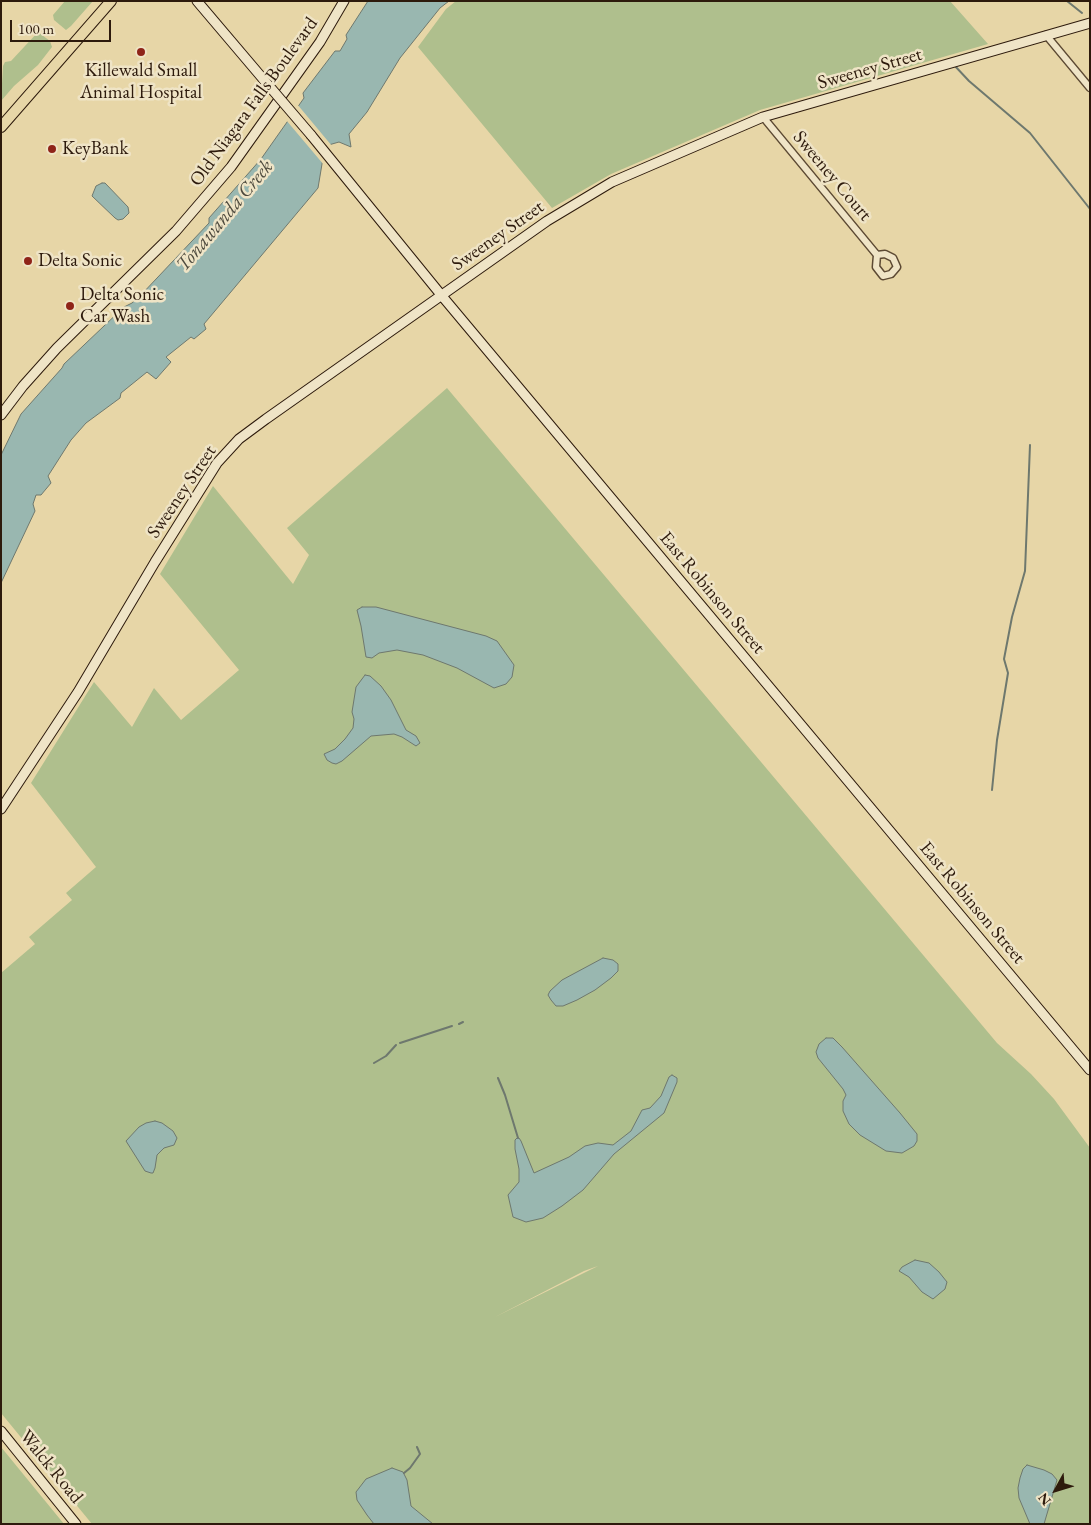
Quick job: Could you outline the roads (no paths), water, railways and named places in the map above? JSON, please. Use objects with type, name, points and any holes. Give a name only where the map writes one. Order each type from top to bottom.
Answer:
[{"type":"main road","points":[[1,127],[111,1]]},
{"type":"street","name":"East Robinson Street","points":[[197,1],[311,135],[442,296],[1090,1070]]},
{"type":"street","name":"Old Niagara Falls Boulevard","points":[[1,415],[23,386],[57,348],[170,237],[231,167],[320,42],[344,1]]},
{"type":"street","name":"Sweeney Street","points":[[1,809],[78,692],[205,481],[239,439],[546,220],[612,182],[763,117],[1090,23]]},
{"type":"street","points":[[1046,35],[1090,88]]},
{"type":"street","name":"Sweeney Court","points":[[763,117],[877,255]]},
{"type":"street","name":"Walck Road","points":[[1,1431],[76,1524]]},
{"type":"water","name":"Tonawanda Creek","points":[[368,1],[449,1],[440,8],[400,58],[367,112],[349,134],[351,147],[339,142],[325,146],[318,188],[204,324],[206,329],[194,339],[191,337],[166,357],[171,362],[156,379],[147,372],[121,393],[120,398],[86,423],[71,440],[48,476],[51,483],[41,495],[36,495],[33,504],[35,511],[1,583],[1,455],[21,414],[64,364],[124,307],[140,296],[209,223],[209,218],[261,159],[304,98],[303,93],[335,51],[340,51],[347,39],[346,35]]},
{"type":"water","points":[[105,183],[128,207],[129,213],[123,219],[118,220],[115,218],[92,196],[96,186]]},
{"type":"water","points":[[362,607],[376,607],[486,636],[497,641],[514,665],[512,677],[506,684],[494,688],[457,668],[423,655],[397,650],[379,653],[372,658],[366,657],[357,610]]},
{"type":"water","points":[[365,675],[370,676],[381,686],[391,700],[406,730],[416,736],[420,743],[416,746],[394,734],[371,736],[342,761],[336,764],[332,763],[327,760],[324,754],[335,749],[353,728],[354,719],[352,712],[356,687]]},
{"type":"water","points":[[603,958],[613,960],[618,964],[618,971],[595,990],[563,1006],[556,1006],[548,995],[550,991],[562,980]]},
{"type":"water","points":[[826,1038],[833,1038],[842,1047],[900,1113],[917,1134],[917,1141],[914,1146],[902,1153],[886,1151],[860,1135],[849,1124],[843,1111],[843,1101],[846,1095],[818,1058],[816,1052],[819,1044]]},
{"type":"water","points":[[672,1075],[677,1078],[677,1082],[664,1113],[614,1154],[583,1190],[543,1218],[526,1222],[513,1217],[508,1195],[519,1182],[519,1169],[515,1149],[515,1140],[517,1138],[521,1141],[534,1173],[569,1157],[585,1146],[598,1143],[613,1145],[631,1131],[642,1110],[650,1108],[661,1096],[669,1077]]},
{"type":"water","points":[[155,1121],[162,1123],[173,1131],[177,1138],[174,1145],[164,1148],[157,1155],[155,1168],[153,1173],[151,1173],[145,1171],[126,1141],[139,1127]]},
{"type":"water","points":[[915,1260],[929,1263],[947,1282],[945,1289],[933,1299],[922,1292],[909,1277],[899,1271],[902,1267]]},
{"type":"water","points":[[1027,1465],[1052,1474],[1057,1480],[1044,1524],[1030,1524],[1019,1498],[1020,1478],[1023,1469]]},
{"type":"water","points":[[392,1468],[403,1472],[407,1480],[411,1506],[433,1524],[374,1524],[367,1515],[357,1500],[356,1492],[366,1479]]},
{"type":"waterway","points":[[1067,1],[1082,13]]},
{"type":"waterway","points":[[954,65],[969,81],[1030,133],[1090,209]]},
{"type":"waterway","points":[[992,790],[997,740],[1008,673],[1004,659],[1012,617],[1025,571],[1030,445]]},
{"type":"waterway","points":[[459,1024],[463,1022]]},
{"type":"waterway","points":[[400,1043],[452,1026]]},
{"type":"waterway","points":[[374,1063],[386,1056],[396,1045]]},
{"type":"waterway","points":[[498,1078],[518,1138]]},
{"type":"waterway","points":[[404,1473],[420,1454],[417,1447]]},
{"type":"place","name":"Killewald Small Animal Hospital","points":[[141,52]]},
{"type":"place","name":"KeyBank","points":[[52,149]]},
{"type":"place","name":"Delta Sonic","points":[[28,261]]},
{"type":"place","name":"Delta Sonic Car Wash","points":[[70,306]]}]
